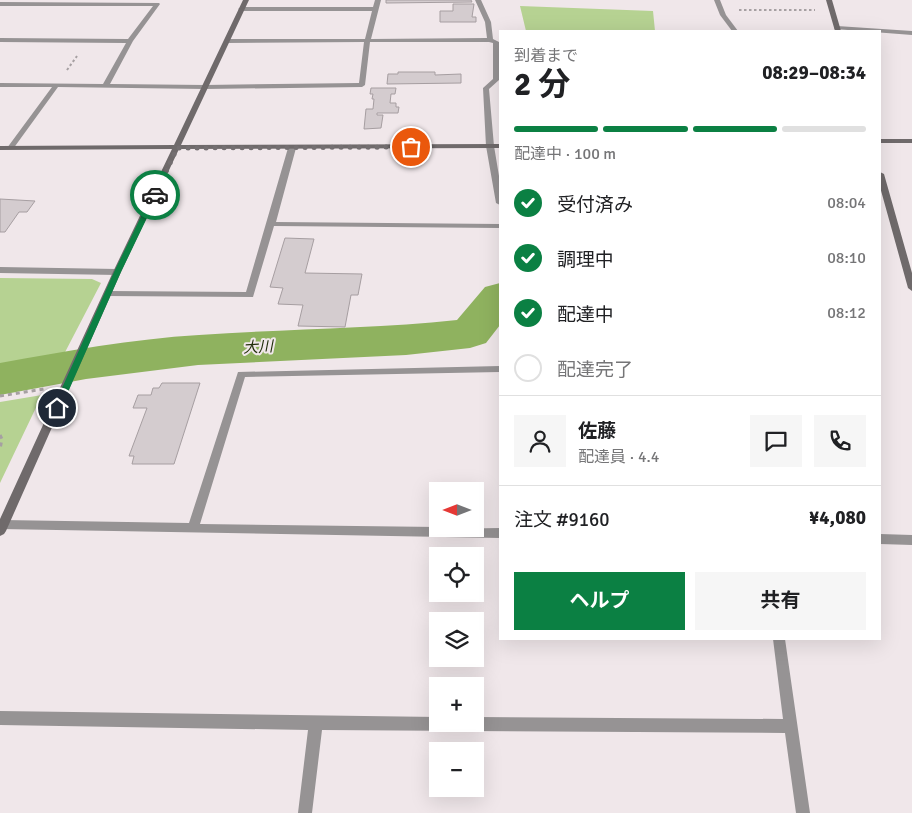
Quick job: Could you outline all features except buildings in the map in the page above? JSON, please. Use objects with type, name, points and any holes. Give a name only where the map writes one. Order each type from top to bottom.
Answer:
[{"type":"street","points":[[246,0],[117,272],[109,294],[2,528],[193,528],[499,533]]},
{"type":"street","points":[[288,9],[291,0]]},
{"type":"street","points":[[0,85],[205,87],[362,84],[367,41],[378,0]]},
{"type":"street","points":[[478,0],[495,41],[498,80],[486,88],[490,146],[499,198]]},
{"type":"street","points":[[717,0],[721,10],[734,30]]},
{"type":"street","points":[[829,0],[838,29],[856,30]]},
{"type":"street","points":[[0,4],[157,4],[130,41],[105,87]]},
{"type":"street","points":[[242,9],[375,9]]},
{"type":"street","points":[[881,31],[912,33]]},
{"type":"street","points":[[0,40],[130,41]]},
{"type":"street","points":[[227,41],[495,41]]},
{"type":"street","points":[[11,148],[56,86]]},
{"type":"street","points":[[881,141],[912,140]]},
{"type":"street","points":[[0,148],[499,146]]},
{"type":"street","points":[[109,294],[250,295],[292,148]]},
{"type":"street","points":[[881,178],[912,288]]},
{"type":"street","points":[[271,224],[499,226]]},
{"type":"street","points":[[0,270],[117,272]]},
{"type":"street","points":[[193,528],[241,374],[499,369]]},
{"type":"street","points":[[881,540],[912,540]]},
{"type":"street","points":[[779,640],[803,813]]},
{"type":"street","points":[[0,718],[316,723],[791,726]]},
{"type":"street","points":[[305,813],[316,723]]},
{"type":"path","points":[[721,10],[832,10]]},
{"type":"path","points":[[56,86],[87,41]]},
{"type":"path","points":[[0,396],[66,388]]},
{"type":"path","points":[[0,435],[2,439],[0,449]]},
{"type":"green space","points":[[520,6],[653,11],[655,30],[526,30]]},
{"type":"green space","points":[[0,278],[92,279],[101,283],[62,358],[0,367]]},
{"type":"green space","points":[[42,395],[0,483],[0,402]]},
{"type":"waterway","name":"大川","points":[[0,379],[86,363],[198,350],[406,340],[470,333],[499,297]]},
{"type":"way so far","points":[[155,195],[177,148],[411,147]]},
{"type":"route","points":[[57,408],[109,294],[117,272],[155,195]]}]
